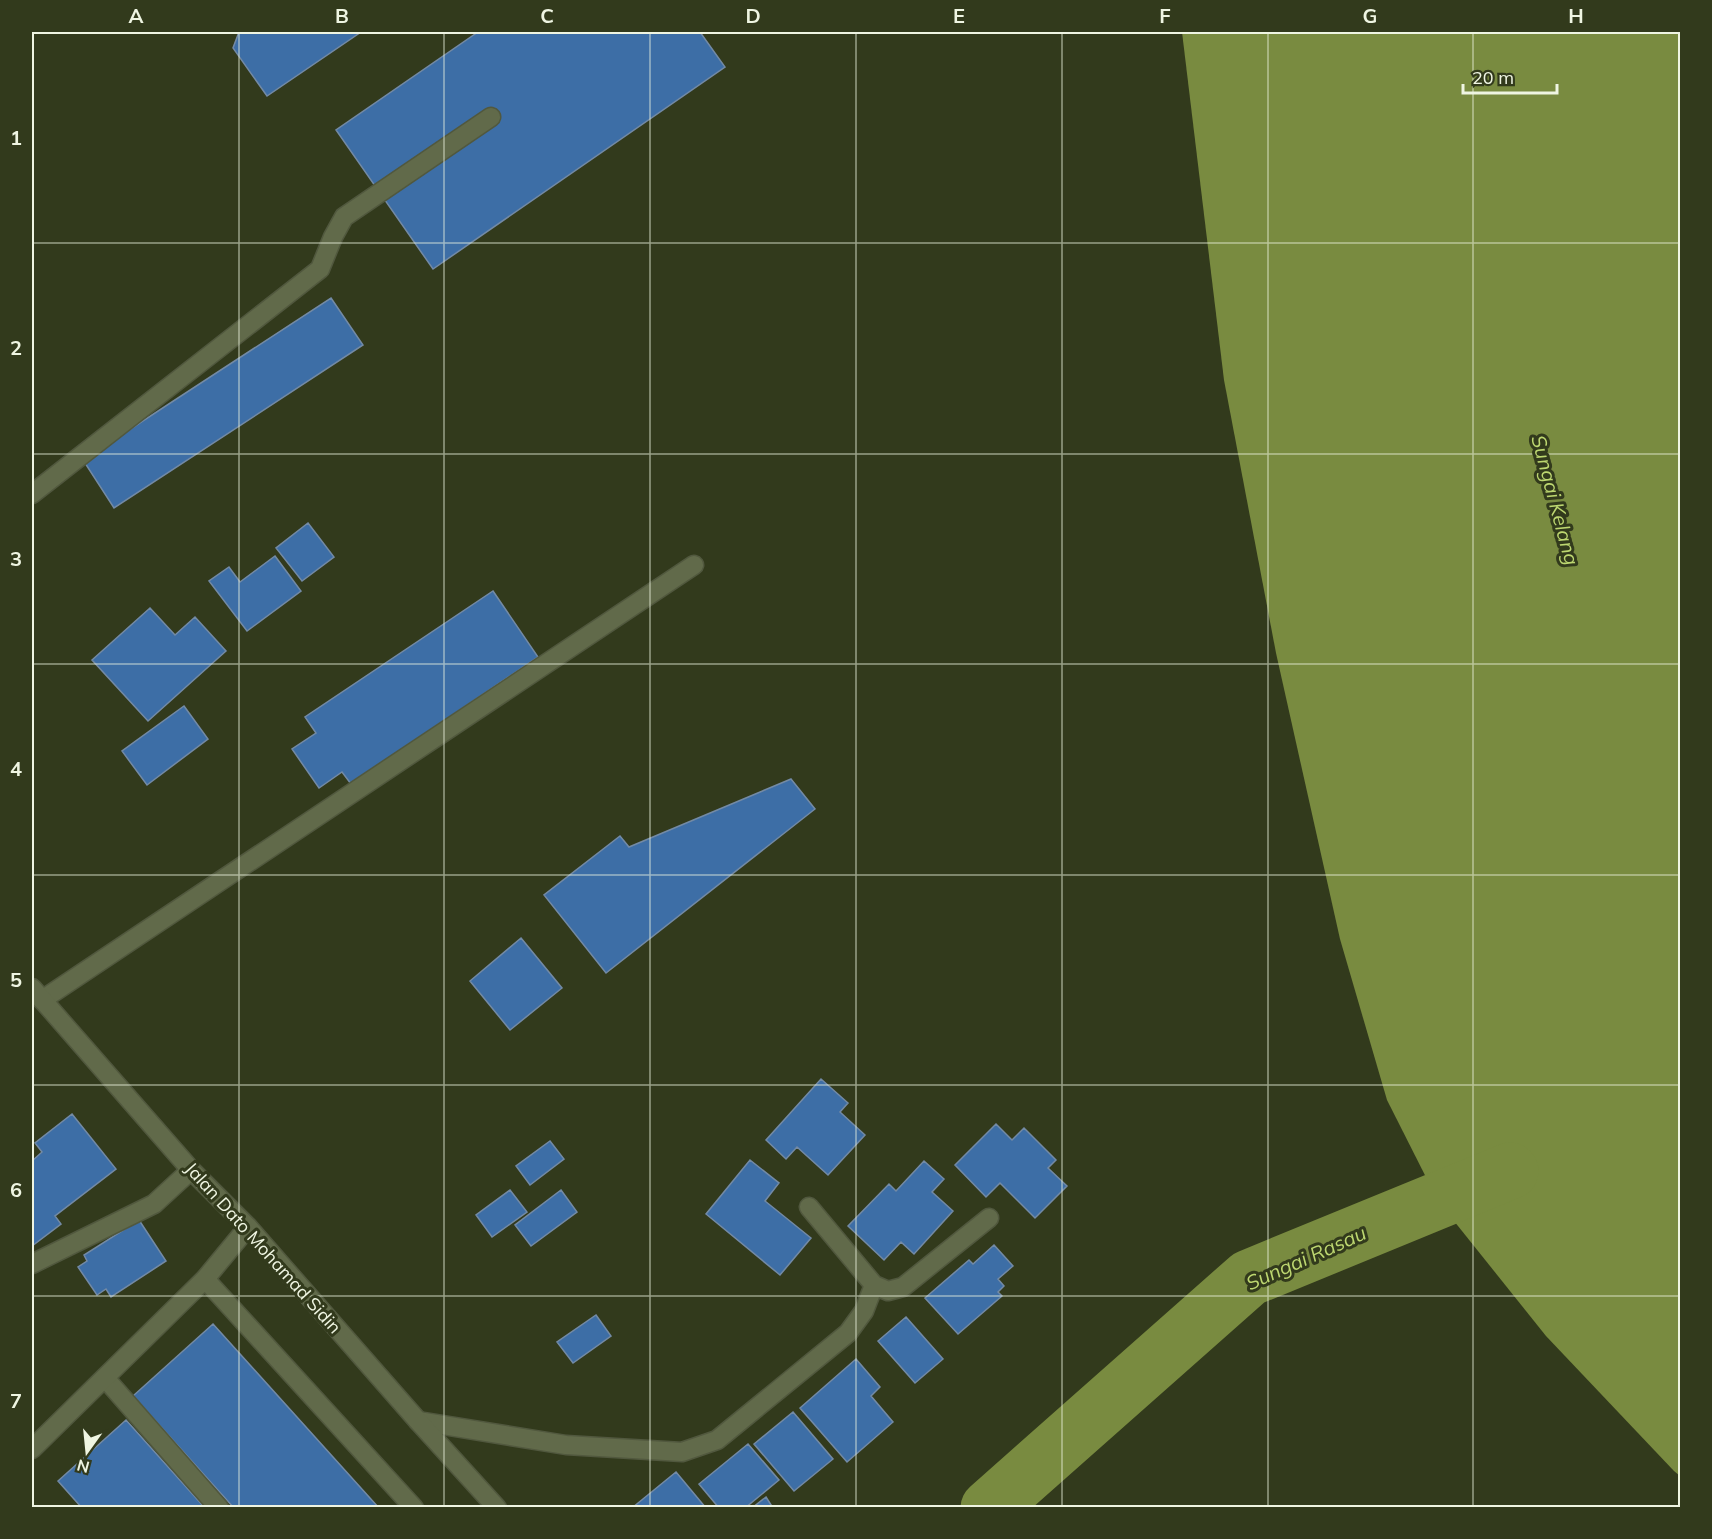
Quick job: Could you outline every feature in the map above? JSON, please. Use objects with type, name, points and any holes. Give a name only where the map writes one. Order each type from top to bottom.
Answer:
[{"type":"street","points":[[32,494],[320,269],[344,217],[491,117]]},
{"type":"street","points":[[37,994],[694,565]]},
{"type":"street","name":"Jalan Dato Mohamad Sidin","points":[[37,994],[191,1170],[248,1227],[497,1508]]},
{"type":"street","points":[[32,1264],[154,1204],[191,1170]]},
{"type":"street","points":[[809,1207],[874,1286],[888,1291],[903,1287],[989,1218]]},
{"type":"street","points":[[32,1449],[205,1279],[248,1227]]},
{"type":"street","points":[[205,1279],[414,1508]]},
{"type":"street","points":[[418,1421],[566,1445],[682,1452],[717,1440],[848,1333],[864,1311],[874,1286]]},
{"type":"street","points":[[105,1378],[219,1508]]},
{"type":"water","name":"Sungai Kelang","points":[[1182,32],[1680,32],[1680,1476],[1546,1336],[1438,1201],[1387,1100],[1340,939],[1276,653],[1224,380]]},
{"type":"building","points":[[239,32],[361,32],[267,96],[233,48]]},
{"type":"building","points":[[478,32],[700,32],[725,67],[433,269],[336,130]]},
{"type":"building","points":[[331,298],[363,345],[114,508],[83,460]]},
{"type":"building","points":[[308,523],[334,557],[302,581],[276,548]]},
{"type":"building","points":[[275,556],[301,591],[247,631],[209,581],[229,567],[240,582]]},
{"type":"building","points":[[493,591],[538,657],[351,784],[342,772],[319,788],[292,749],[316,733],[305,717]]},
{"type":"building","points":[[150,608],[175,635],[195,617],[226,651],[148,721],[92,660]]},
{"type":"building","points":[[184,706],[208,739],[147,785],[122,751]]},
{"type":"building","points":[[791,779],[815,809],[606,973],[544,895],[620,836],[629,847]]},
{"type":"building","points":[[521,938],[562,988],[510,1030],[470,981]]},
{"type":"building","points":[[821,1079],[848,1103],[840,1112],[865,1135],[828,1175],[797,1147],[786,1159],[766,1140]]},
{"type":"building","points":[[72,1114],[116,1169],[55,1216],[61,1224],[32,1246],[32,1161],[42,1152],[35,1143]]},
{"type":"building","points":[[996,1124],[1012,1140],[1024,1128],[1056,1160],[1048,1168],[1067,1186],[1035,1218],[1000,1183],[986,1197],[955,1165]]},
{"type":"building","points":[[550,1141],[564,1159],[530,1185],[516,1166]]},
{"type":"building","points":[[750,1160],[779,1183],[765,1201],[811,1238],[780,1275],[706,1214]]},
{"type":"building","points":[[924,1161],[944,1179],[932,1192],[953,1211],[914,1254],[901,1242],[884,1260],[848,1226],[889,1184],[896,1191]]},
{"type":"building","points":[[510,1190],[527,1212],[492,1237],[476,1215]]},
{"type":"building","points":[[561,1190],[577,1212],[531,1246],[515,1225]]},
{"type":"building","points":[[139,1220],[166,1261],[111,1297],[106,1289],[97,1295],[78,1267],[87,1261],[84,1255]]},
{"type":"building","points":[[994,1245],[1013,1266],[998,1279],[1004,1286],[998,1292],[1002,1296],[958,1334],[925,1298],[969,1260],[973,1264]]},
{"type":"building","points":[[596,1315],[611,1336],[573,1363],[557,1342]]},
{"type":"building","points":[[906,1317],[943,1359],[915,1383],[878,1341]]},
{"type":"building","points":[[213,1324],[379,1508],[234,1508],[133,1396]]},
{"type":"building","points":[[856,1359],[880,1387],[871,1396],[893,1422],[847,1462],[800,1408]]},
{"type":"building","points":[[793,1412],[833,1459],[794,1491],[754,1444]]},
{"type":"building","points":[[126,1420],[205,1508],[82,1508],[58,1481]]},
{"type":"building","points":[[748,1444],[779,1480],[745,1508],[719,1508],[699,1484]]},
{"type":"building","points":[[676,1472],[706,1508],[632,1508]]},
{"type":"building","points":[[766,1497],[773,1508],[752,1508]]},
{"type":"waterway","name":"Sungai Rasau","points":[[989,1508],[1249,1278],[1510,1171]]}]
